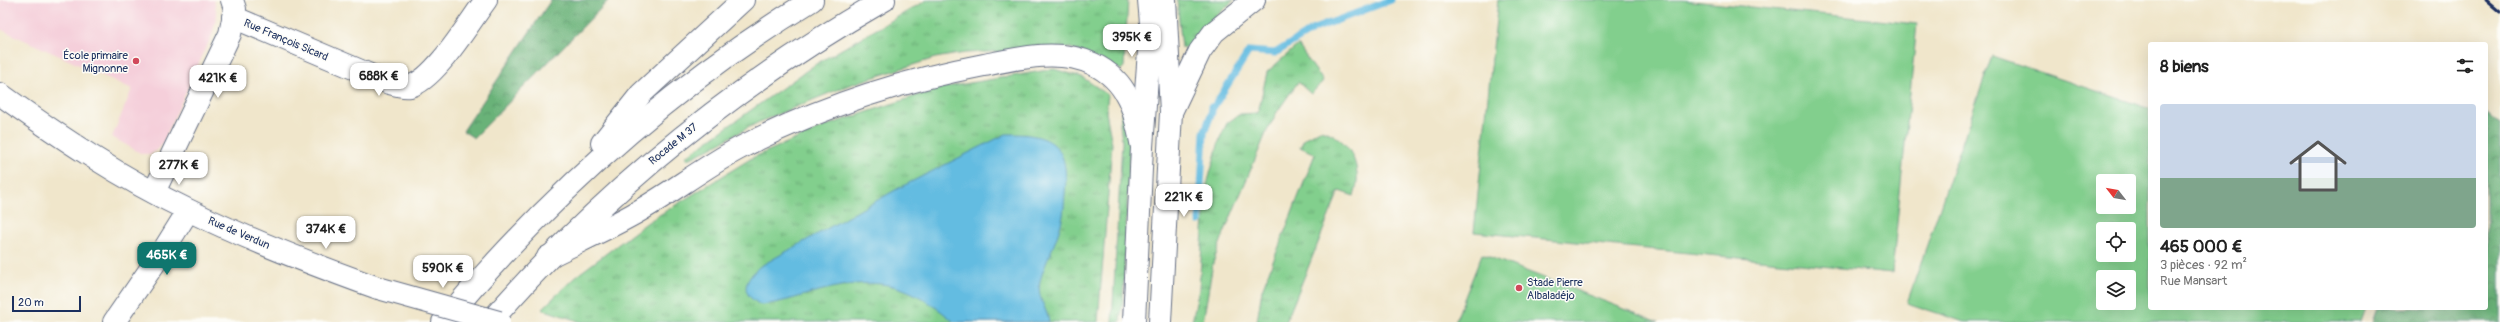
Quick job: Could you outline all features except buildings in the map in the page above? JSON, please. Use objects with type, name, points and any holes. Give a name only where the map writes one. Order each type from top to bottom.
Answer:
[{"type":"main road","name":"Rue François Sicard","points":[[233,9],[389,83],[404,87],[412,85],[432,73],[486,0]]},
{"type":"main road","points":[[562,192],[641,94],[743,0]]},
{"type":"main road","points":[[443,322],[491,266],[562,192],[622,139],[692,82],[812,0]]},
{"type":"main road","name":"Rocade M 37","points":[[490,322],[548,257],[646,166],[708,116],[785,60],[884,0]]},
{"type":"main road","points":[[1134,322],[1142,147],[1151,23],[1149,0]]},
{"type":"main road","points":[[1160,322],[1171,112],[1165,0]]},
{"type":"main road","points":[[1171,112],[1200,51],[1214,32],[1254,0]]},
{"type":"main road","points":[[154,192],[230,34],[233,9]]},
{"type":"main road","points":[[548,257],[633,214],[704,169],[778,130],[862,97],[900,85],[950,71],[996,62],[1054,56],[1074,58],[1094,64],[1113,78],[1134,107],[1142,147]]},
{"type":"main road","name":"Rue de Verdun","points":[[0,94],[60,137],[154,192],[188,210],[269,246],[378,288],[498,322]]},
{"type":"main road","name":"Rue de Verdun","points":[[0,109],[60,137]]},
{"type":"main road","points":[[114,322],[163,252],[188,210]]},
{"type":"shaded area","name":"École primaire Mignonne","points":[[0,0],[214,0],[217,16],[212,35],[162,144],[151,154],[142,154],[112,137],[132,89],[0,29]]},
{"type":"green space","points":[[551,0],[609,0],[474,138],[463,131]]},
{"type":"green space","points":[[927,0],[1128,0],[1124,67],[1121,70],[1071,48],[965,53],[935,58],[849,85],[759,122],[693,157],[688,159],[685,157],[816,64]]},
{"type":"green space","points":[[1177,0],[1234,0],[1201,30],[1188,49],[1182,48]]},
{"type":"green space","points":[[1498,0],[1682,0],[1917,24],[1892,273],[1474,232]]},
{"type":"green space","points":[[1298,45],[1323,81],[1311,94],[1298,82],[1277,112],[1267,131],[1213,263],[1203,322],[1192,322],[1199,289],[1206,188],[1220,138],[1227,123],[1240,114],[1258,113],[1267,72]]},
{"type":"green space","points":[[1992,56],[2148,108],[2148,310],[2365,310],[2361,322],[1964,322],[1907,303]]},
{"type":"green space","points":[[1054,69],[1082,77],[1108,95],[1106,112],[1112,144],[1098,322],[581,322],[542,309],[575,277],[648,222],[752,158],[828,125],[940,88]]},
{"type":"green space","points":[[1122,108],[1130,139],[1123,299],[1120,322],[1112,322],[1122,142],[1120,124]]},
{"type":"green space","points":[[2488,114],[2500,124],[2500,322],[2372,322],[2376,310],[2488,310]]},
{"type":"green space","points":[[1320,130],[1330,133],[1339,139],[1347,146],[1352,155],[1356,165],[1357,175],[1357,186],[1354,196],[1339,191],[1286,322],[1257,322],[1262,290],[1315,154],[1300,147],[1305,138]]},
{"type":"green space","name":"Stade Pierre Albaladéjo","points":[[1482,254],[1658,322],[1455,322]]},
{"type":"water","points":[[1006,134],[1022,134],[1035,136],[1046,140],[1055,145],[1061,153],[1064,164],[1066,177],[1063,217],[1042,274],[1039,287],[1039,292],[1049,322],[954,322],[937,308],[920,297],[889,285],[873,283],[836,287],[761,305],[749,296],[746,287],[747,282],[759,267],[899,188]]},
{"type":"waterway","points":[[1213,108],[1249,51],[1275,53],[1314,29],[1391,0]]},
{"type":"waterway","points":[[1199,221],[1204,133],[1212,112],[1211,107]]},
{"type":"railway","points":[[2486,0],[2500,12]]},
{"type":"place","name":"École primaire Mignonne","points":[[136,61]]},
{"type":"place","name":"Stade Pierre Albaladéjo","points":[[1519,288]]}]
